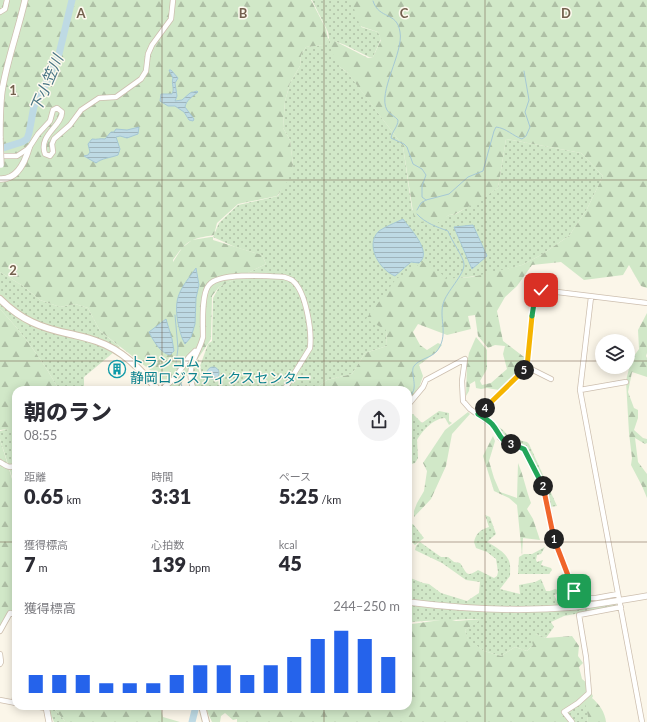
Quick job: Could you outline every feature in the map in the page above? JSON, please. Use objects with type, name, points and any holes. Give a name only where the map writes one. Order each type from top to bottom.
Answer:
[{"type":"main road","points":[[0,299],[12,311],[42,328],[95,340],[108,346],[134,363],[154,386]]},
{"type":"main road","points":[[203,710],[206,722]]},
{"type":"street","points":[[0,12],[5,9],[7,0]]},
{"type":"street","points":[[0,169],[1,93],[25,0]]},
{"type":"street","points":[[0,179],[8,178],[16,174],[38,134],[50,121],[55,108],[61,110],[62,115],[51,129],[46,140],[44,153],[47,156],[51,155],[53,152],[52,144],[54,139],[70,125],[81,110],[99,98],[116,97],[141,79],[146,71],[148,54],[152,45],[172,19],[173,0]]},
{"type":"street","points":[[0,156],[17,156],[30,148]]},
{"type":"street","points":[[192,386],[190,382],[192,364],[203,337],[205,292],[209,284],[213,281],[232,276],[284,277],[292,280],[297,285],[306,306],[310,322],[311,341],[310,348],[286,386]]},
{"type":"street","points":[[478,414],[527,367],[535,297],[537,292],[541,290],[647,303]]},
{"type":"street","points":[[591,297],[580,390],[642,722]]},
{"type":"street","points":[[166,386],[175,378],[189,357],[198,349]]},
{"type":"street","points":[[412,400],[423,387],[426,380],[465,359],[462,381],[463,402],[491,424],[500,435],[500,438],[506,443],[524,449],[528,455],[545,491],[554,538],[576,598],[596,598],[618,594]]},
{"type":"street","points":[[527,367],[551,379]]},
{"type":"street","points":[[580,390],[626,382]]},
{"type":"street","points":[[0,462],[8,467],[12,467]]},
{"type":"street","points":[[412,602],[471,608],[522,610],[576,607],[647,596]]},
{"type":"street","points":[[572,722],[564,712],[578,703],[589,693],[586,657],[578,615],[621,607]]},
{"type":"street","points":[[0,631],[10,613],[12,614]]},
{"type":"street","points":[[0,654],[0,664]]},
{"type":"street","points":[[0,700],[12,702]]},
{"type":"street","points":[[47,710],[49,722]]},
{"type":"green space","points":[[0,0],[311,0],[326,29],[328,39],[324,45],[306,47],[301,55],[300,66],[290,83],[285,101],[283,128],[290,140],[293,165],[287,182],[277,196],[238,204],[217,223],[214,235],[193,240],[213,237],[213,240],[262,255],[266,264],[219,287],[212,296],[211,339],[180,386],[165,386],[163,380],[100,331],[88,308],[75,304],[60,307],[40,300],[23,286],[0,272]]},
{"type":"green space","points":[[312,0],[354,0],[359,14],[361,27],[378,32],[381,39],[373,57],[369,57],[329,39],[340,67],[348,73],[403,146],[412,210],[443,218],[456,214],[498,188],[506,139],[581,153],[603,176],[587,209],[569,236],[541,255],[522,265],[484,275],[444,280],[386,330],[387,346],[365,353],[352,374],[327,380],[319,386],[194,386],[191,366],[199,359],[198,368],[203,381],[200,366],[208,344],[212,341],[213,298],[219,287],[266,264],[262,255],[235,247],[213,237],[219,223],[238,205],[278,196],[293,165],[290,140],[283,128],[285,101],[290,83],[300,66],[301,55],[306,47],[323,45],[329,38],[328,32]],"holes":[[[403,219],[415,262],[378,260],[373,241]]]},
{"type":"green space","points":[[351,0],[647,0],[647,288],[641,286],[629,265],[623,275],[584,280],[561,262],[532,265],[517,286],[505,297],[497,311],[503,341],[524,357],[524,367],[501,393],[499,390],[476,388],[475,381],[470,384],[469,391],[466,396],[467,364],[469,353],[476,337],[487,350],[487,369],[480,381],[482,385],[491,383],[507,369],[503,354],[505,346],[495,345],[488,348],[478,336],[475,315],[468,316],[471,329],[447,335],[418,324],[413,332],[420,345],[427,350],[438,343],[442,345],[435,353],[419,365],[423,376],[418,391],[412,399],[412,386],[319,386],[327,380],[352,374],[365,353],[387,346],[386,330],[366,319],[396,279],[423,262],[446,277],[445,279],[472,277],[522,265],[541,255],[569,236],[587,209],[603,176],[581,153],[506,139],[498,188],[477,202],[455,214],[449,215],[433,226],[414,219],[403,146],[347,72],[340,67],[334,58],[329,38],[368,58],[373,57],[381,40],[378,32],[360,26]]},
{"type":"green space","points":[[0,272],[23,286],[40,300],[60,307],[75,304],[88,308],[100,331],[120,347],[84,377],[84,386],[57,386],[32,348],[0,309]]},
{"type":"green space","points":[[0,309],[32,348],[57,386],[12,386],[12,427],[9,429],[0,430]]},
{"type":"green space","points":[[647,313],[647,377],[635,373],[635,354],[639,349],[638,330]]},
{"type":"green space","points":[[628,374],[632,374],[628,392],[634,408],[638,410],[638,418],[634,430],[643,438],[647,439],[647,443],[645,444],[635,438],[638,462],[647,474],[647,498],[631,465],[632,458],[626,381]]},
{"type":"green space","points":[[439,411],[449,413],[449,421],[452,423],[449,425],[445,418],[437,420],[422,433],[417,440],[418,458],[415,463],[412,464],[412,414],[422,423]]},
{"type":"green space","points":[[468,412],[470,414],[452,434],[446,466],[431,499],[414,517],[414,511],[417,503],[424,491],[427,471],[423,463],[445,430]]},
{"type":"green space","points":[[482,415],[490,419],[510,438],[527,442],[529,444],[557,506],[550,507],[527,448],[506,441],[494,425]]},
{"type":"green space","points":[[12,426],[12,477],[0,439],[0,431],[8,429]]},
{"type":"green space","points":[[493,436],[495,441],[489,461],[500,492],[517,498],[518,463],[531,503],[527,509],[533,519],[540,540],[523,538],[522,555],[517,505],[509,498],[494,491],[483,456]]},
{"type":"green space","points":[[0,439],[12,479],[12,613],[10,612],[0,632]]},
{"type":"green space","points":[[485,515],[490,517],[496,534],[487,542],[507,556],[510,563],[510,576],[500,589],[520,594],[519,585],[535,582],[541,579],[546,591],[555,589],[572,595],[554,595],[561,609],[616,604],[618,606],[564,616],[551,622],[554,627],[546,638],[536,634],[533,645],[527,651],[515,647],[501,656],[484,651],[468,640],[465,630],[481,619],[412,622],[412,579],[429,584],[441,593],[467,601],[479,593],[480,582],[466,580],[442,563],[415,550],[416,546],[420,542],[441,557],[448,557],[454,562],[460,563],[469,574],[478,570],[494,578],[497,576],[498,572],[496,559],[487,552],[476,548],[474,542],[478,533],[489,527]]},
{"type":"green space","points":[[412,525],[424,538],[415,545],[412,542]]},
{"type":"green space","points":[[545,547],[541,554],[537,555],[536,560],[537,562],[543,560],[541,565],[551,568],[552,570],[549,574],[518,574],[519,557],[524,554],[532,554]]},
{"type":"green space","points":[[448,619],[456,621],[482,619],[465,630],[468,639],[484,651],[501,656],[515,647],[527,651],[533,645],[531,638],[536,634],[546,638],[572,636],[579,646],[578,656],[583,663],[579,667],[582,679],[587,683],[586,690],[589,692],[565,711],[568,722],[237,722],[237,719],[233,720],[225,713],[221,716],[220,722],[212,722],[207,710],[412,710],[412,624]]},
{"type":"green space","points":[[588,687],[593,696],[587,722],[565,722],[562,710],[585,688]]},
{"type":"green space","points":[[592,698],[601,708],[606,722],[587,722],[588,716],[585,703]]},
{"type":"green space","points":[[50,710],[55,710],[66,722],[54,722]]},
{"type":"green space","points":[[55,710],[161,710],[163,717],[180,722],[66,722]]},
{"type":"water","points":[[169,70],[171,70],[178,78],[175,83],[177,96],[175,101],[182,100],[190,93],[198,92],[188,100],[185,107],[194,119],[193,121],[189,120],[184,112],[175,106],[168,106],[160,101],[161,94],[172,94],[173,92],[173,78]]},
{"type":"water","points":[[139,127],[138,134],[127,138],[120,136],[116,137],[120,149],[118,155],[103,159],[96,163],[84,156],[88,155],[90,152],[88,144],[92,139],[105,139],[116,129],[127,130]]},
{"type":"water","points":[[403,219],[419,241],[422,247],[423,258],[419,263],[411,262],[395,276],[384,269],[376,257],[373,244],[374,238],[378,232]]},
{"type":"water","points":[[473,225],[487,256],[472,269],[454,227]]},
{"type":"water","points":[[196,268],[199,285],[196,298],[195,324],[191,337],[185,344],[178,323],[178,299],[182,288]]},
{"type":"water","points":[[166,319],[174,351],[170,355],[166,354],[160,349],[149,332]]},
{"type":"water","points":[[215,367],[218,368],[218,378],[211,379],[208,378],[207,371],[208,368]]},
{"type":"waterway","name":"下小笠川","points":[[0,149],[27,139],[34,106],[40,97],[59,54],[72,0]]},
{"type":"waterway","points":[[373,1],[379,11],[395,21],[400,32],[398,50],[385,93],[385,103],[387,110],[398,120],[391,138],[407,147],[413,164],[422,169],[426,175],[422,186],[422,197],[426,200]]},
{"type":"waterway","points":[[417,210],[421,203],[426,200],[449,194],[468,177],[483,171],[496,127],[522,139],[526,136],[530,127],[525,112],[529,100],[524,71]]},
{"type":"waterway","points":[[412,394],[414,390],[414,366],[432,355],[441,345],[443,333],[443,304],[464,268],[462,258],[448,231],[427,222],[417,214]]},
{"type":"waterway","points":[[175,315],[178,348],[176,363],[178,372]]},
{"type":"waterway","points":[[179,377],[182,386]]},
{"type":"waterway","points":[[192,722],[195,710]]},
{"type":"place","name":"トランコム 静岡ロジスティクスセンター","points":[[117,369]]},
{"type":"route","points":[[541,290],[537,292],[535,297],[527,367],[478,414],[491,424],[500,435],[500,438],[506,443],[524,449],[528,455],[545,491],[556,546],[574,591]]}]
